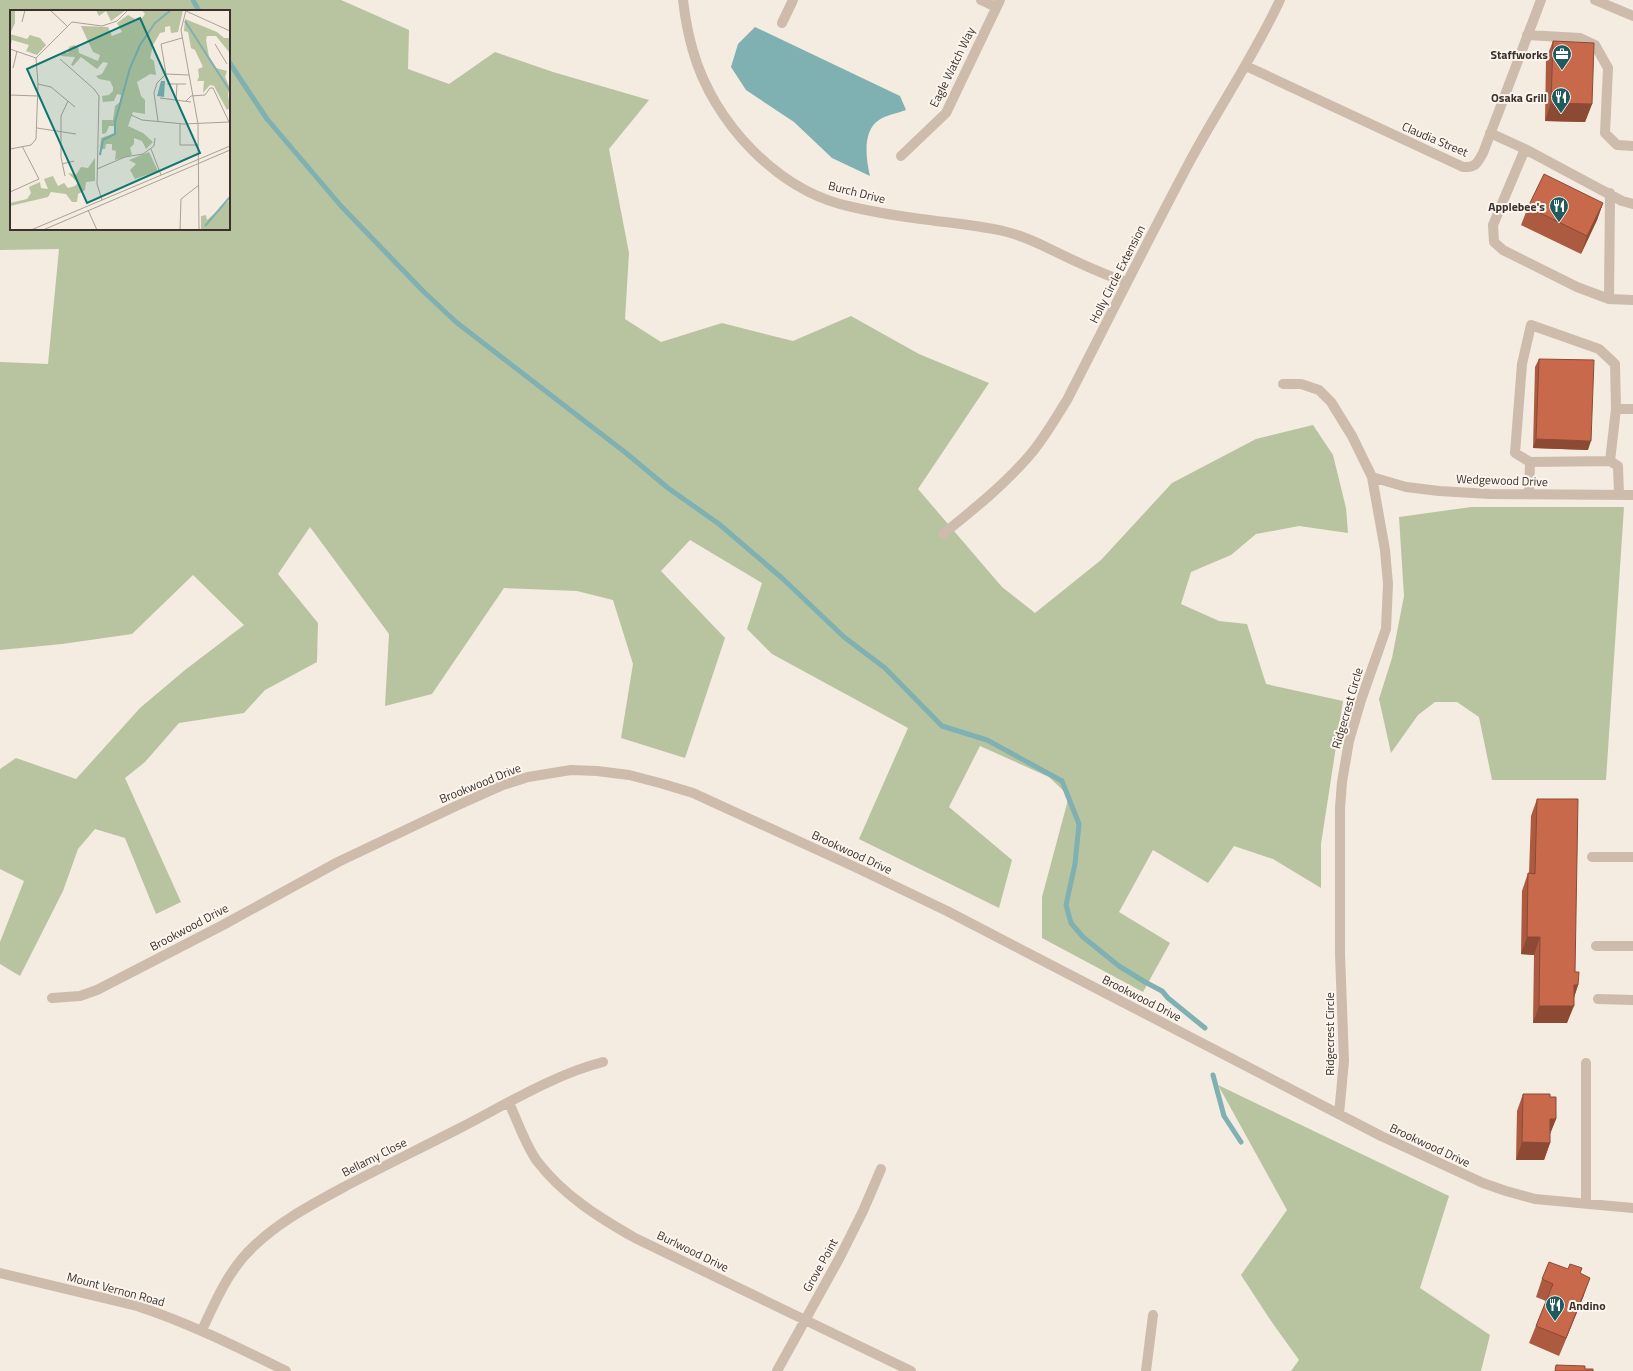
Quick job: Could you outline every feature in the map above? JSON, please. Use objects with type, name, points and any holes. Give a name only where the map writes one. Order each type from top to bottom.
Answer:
[{"type":"street","name":"Burch Drive","points":[[683,0],[693,51],[713,98],[727,120],[743,140],[768,165],[790,181],[817,196],[851,207],[920,219],[987,227],[1009,232],[1029,239],[1103,275],[1127,282]]},
{"type":"street","points":[[782,22],[793,0]]},
{"type":"street","points":[[981,0],[998,4]]},
{"type":"street","name":"Holly Circle Extension","points":[[943,534],[980,505],[1011,476],[1044,437],[1067,400],[1191,160],[1246,66],[1280,0]]},
{"type":"street","name":"Claudia Street","points":[[1246,66],[1463,167],[1471,168],[1477,164],[1483,152],[1541,0]]},
{"type":"street","points":[[1595,0],[1633,16]]},
{"type":"street","name":"Eagle Watch Way","points":[[901,156],[946,113],[998,4]]},
{"type":"street","points":[[1527,35],[1580,38],[1595,45],[1608,68],[1605,133],[1617,145],[1633,146]]},
{"type":"street","points":[[1490,133],[1525,149],[1622,201],[1633,204]]},
{"type":"street","points":[[1525,149],[1493,225],[1494,242],[1503,250],[1577,287],[1609,299],[1633,300]]},
{"type":"street","points":[[1609,299],[1610,194]]},
{"type":"street","points":[[1610,460],[1616,409],[1615,364],[1599,349],[1531,325],[1522,364],[1516,454],[1530,462],[1610,460],[1618,466],[1619,495]]},
{"type":"street","name":"Ridgecrest Circle","points":[[1283,384],[1301,384],[1319,390],[1331,402],[1352,436],[1372,477],[1385,550],[1388,584],[1386,629],[1349,742],[1342,782],[1340,808],[1340,954],[1344,1061],[1339,1114]]},
{"type":"street","points":[[1616,409],[1633,410]]},
{"type":"street","points":[[1529,494],[1530,462]]},
{"type":"street","name":"Wedgewood Drive","points":[[1372,477],[1406,488],[1439,491],[1633,495]]},
{"type":"street","name":"Brookwood Drive","points":[[52,998],[80,996],[97,990],[223,925],[338,862],[429,818],[503,785],[551,772],[571,770],[597,771],[635,777],[693,793],[763,824],[947,912],[1381,1136],[1483,1183],[1535,1199],[1633,1208]]},
{"type":"street","points":[[1592,857],[1633,857]]},
{"type":"street","points":[[1596,946],[1633,946]]},
{"type":"street","points":[[1598,1000],[1633,1000]]},
{"type":"street","name":"Bellamy Close","points":[[202,1330],[222,1288],[234,1269],[253,1247],[271,1231],[295,1214],[509,1103],[584,1067],[603,1062]]},
{"type":"street","points":[[1586,1063],[1586,1204]]},
{"type":"street","name":"Burlwood Drive","points":[[509,1103],[528,1145],[537,1160],[558,1184],[584,1207],[635,1238],[911,1371]]},
{"type":"street","name":"Grove Point","points":[[777,1371],[850,1238],[881,1169]]},
{"type":"street","name":"Mount Vernon Road","points":[[0,1273],[138,1306],[202,1330],[286,1371]]},
{"type":"street","points":[[1146,1371],[1153,1316]]},
{"type":"green space","points":[[0,0],[341,0],[409,30],[408,69],[449,84],[495,52],[553,72],[649,100],[609,149],[629,253],[625,319],[661,342],[722,323],[793,341],[851,316],[919,354],[989,383],[918,489],[1002,587],[1035,613],[1101,560],[1172,483],[1256,439],[1313,425],[1333,455],[1346,508],[1348,533],[1299,526],[1256,534],[1231,555],[1191,572],[1181,604],[1219,621],[1247,624],[1266,684],[1343,701],[1321,844],[1321,888],[1273,859],[1234,846],[1208,883],[1153,850],[1119,912],[1170,943],[1143,992],[1042,938],[1042,897],[1069,796],[1049,777],[980,746],[949,807],[1012,860],[999,908],[859,839],[908,728],[772,654],[747,629],[762,583],[690,540],[661,571],[725,638],[685,758],[621,738],[633,664],[613,600],[577,591],[504,588],[432,694],[385,706],[389,634],[310,527],[278,574],[318,623],[317,662],[265,690],[244,713],[179,723],[145,762],[125,778],[181,902],[156,914],[125,838],[95,829],[78,849],[63,891],[20,976],[0,964],[0,942],[24,881],[0,869],[0,769],[16,758],[76,779],[140,708],[185,670],[244,625],[193,575],[132,634],[62,644],[0,650],[0,362],[48,364],[59,249],[0,250]]},
{"type":"green space","points":[[1471,507],[1624,507],[1606,780],[1492,780],[1479,717],[1457,702],[1435,702],[1418,715],[1391,753],[1379,699],[1392,658],[1404,596],[1399,517]]},
{"type":"green space","points":[[1218,1085],[1449,1196],[1420,1288],[1490,1335],[1481,1371],[1291,1371],[1299,1360],[1241,1275],[1287,1210]]},
{"type":"water","points":[[755,27],[900,96],[906,110],[882,118],[870,131],[867,146],[867,162],[870,176],[832,158],[794,122],[746,90],[731,67],[738,44]]},
{"type":"building","points":[[1553,41],[1594,43],[1592,104],[1551,103]]},
{"type":"building","points":[[1544,174],[1603,203],[1587,236],[1528,207]]},
{"type":"building","points":[[1539,359],[1594,360],[1591,441],[1536,439]]},
{"type":"building","points":[[1537,799],[1578,799],[1575,972],[1579,972],[1578,985],[1574,985],[1574,1006],[1539,1006],[1540,937],[1527,937],[1528,873],[1535,874]]},
{"type":"building","points":[[1523,1094],[1550,1094],[1550,1097],[1556,1097],[1556,1119],[1550,1119],[1550,1143],[1522,1142]]},
{"type":"building","name":"Andino","points":[[1549,1262],[1568,1269],[1570,1264],[1582,1268],[1580,1273],[1590,1278],[1566,1338],[1536,1326],[1553,1284],[1542,1279]]},
{"type":"building","points":[[1556,1365],[1585,1366],[1585,1369],[1593,1369],[1593,1371],[1555,1371]]},
{"type":"waterway","points":[[193,0],[198,10]]},
{"type":"waterway","points":[[230,64],[267,119],[341,206],[423,291],[456,322],[626,453],[668,488],[719,524],[782,578],[844,637],[885,668],[942,726],[987,740],[1062,781],[1079,824],[1075,864],[1066,905],[1071,923],[1083,937],[1119,966],[1162,991],[1168,998],[1205,1028]]},
{"type":"waterway","points":[[1213,1075],[1224,1116],[1241,1142]]},
{"type":"place","name":"Staffworks","points":[[1562,71]]},
{"type":"place","name":"Osaka Grill","points":[[1561,114]]},
{"type":"place","name":"Applebee's","points":[[1559,223]]},
{"type":"place","name":"Andino","points":[[1555,1322]]}]
